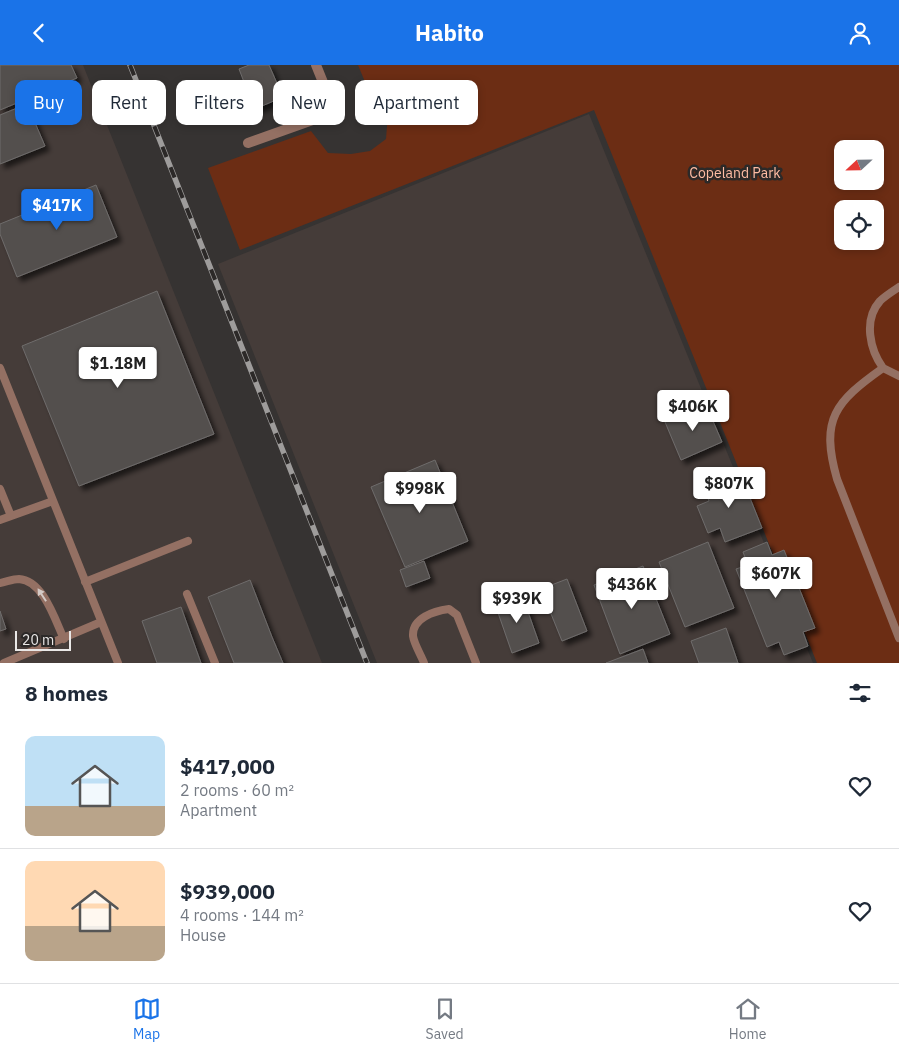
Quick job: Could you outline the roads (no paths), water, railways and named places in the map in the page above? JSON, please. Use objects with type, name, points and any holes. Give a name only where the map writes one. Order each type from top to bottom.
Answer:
[{"type":"street","points":[[248,143],[335,112],[316,65]]},
{"type":"lane","points":[[899,287],[880,301],[870,320],[869,331],[875,353],[883,368],[899,376]]},
{"type":"lane","points":[[883,368],[852,391],[839,407],[831,424],[829,437],[832,461],[837,479],[899,637]]},
{"type":"lane","points":[[0,369],[118,663]]},
{"type":"lane","points":[[0,489],[11,516]]},
{"type":"lane","points":[[0,521],[53,501]]},
{"type":"lane","points":[[85,582],[188,541]]},
{"type":"lane","points":[[0,583],[19,579],[31,582],[42,593],[64,639]]},
{"type":"lane","points":[[187,594],[215,663]]},
{"type":"lane","points":[[424,663],[413,637],[416,623],[423,617],[449,609],[458,615],[476,663]]},
{"type":"lane","points":[[4,663],[64,639],[101,621]]},
{"type":"railway","points":[[130,65],[367,663]]},
{"type":"park label","name":"Copeland Park","points":[[735,173]]}]
